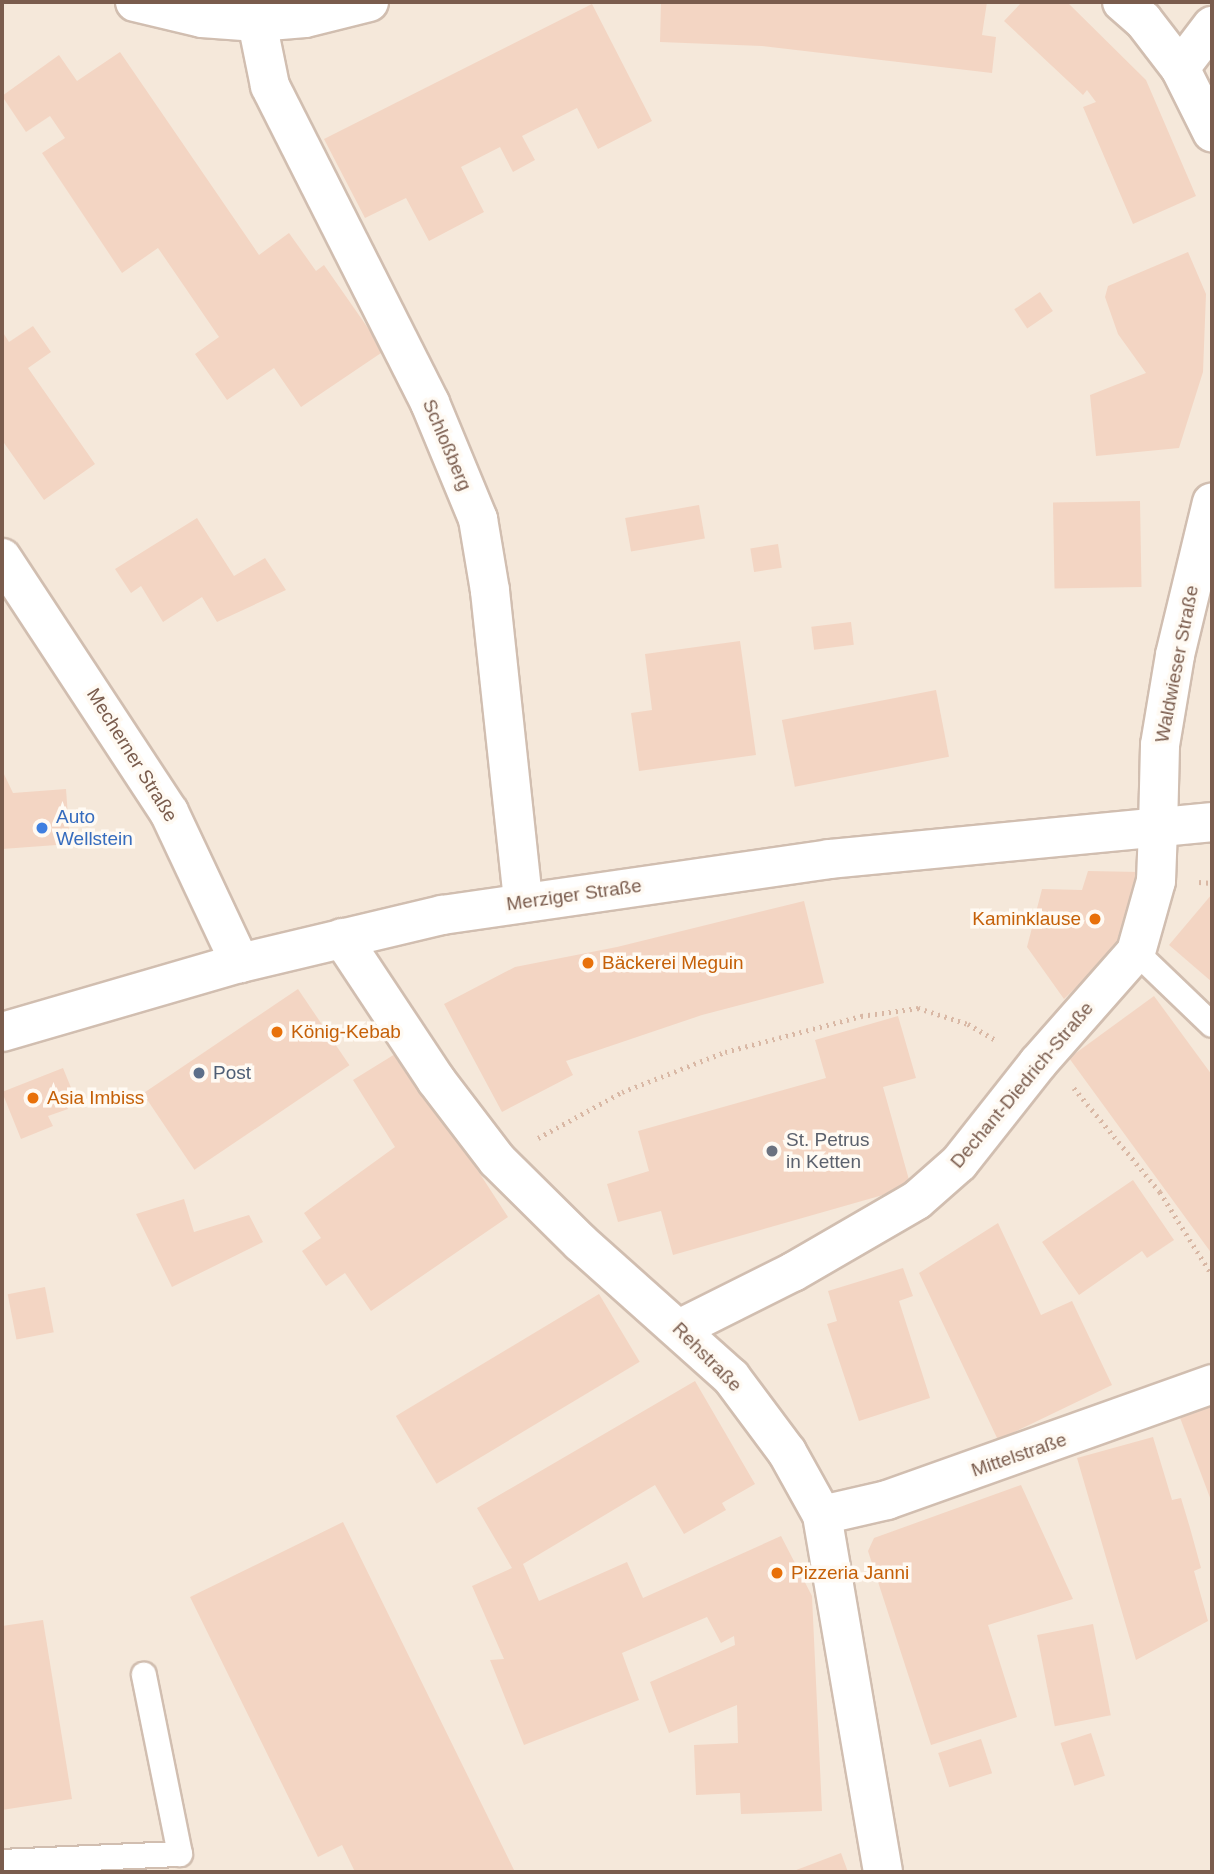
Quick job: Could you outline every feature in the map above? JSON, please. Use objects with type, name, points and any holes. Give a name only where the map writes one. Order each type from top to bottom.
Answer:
[{"type":"street","points":[[135,2],[202,18],[257,22],[305,18],[369,2]]},
{"type":"street","points":[[1122,2],[1143,20],[1180,68],[1212,132]]},
{"type":"street","name":"Schloßberg","points":[[257,22],[270,86],[430,403],[478,519],[490,591],[523,902]]},
{"type":"street","points":[[1180,68],[1211,32]]},
{"type":"street","name":"Waldwieser Straße","points":[[1158,828],[1162,732],[1175,655],[1212,502]]},
{"type":"street","name":"Mecherner Straße","points":[[2,558],[169,812],[240,964]]},
{"type":"street","name":"Merziger Straße","points":[[2,1032],[240,964],[342,938],[523,902],[951,845],[1212,822]]},
{"type":"street","name":"Dechant-Diedrich-Straße","points":[[679,1329],[793,1272],[917,1200],[959,1163],[1038,1063],[1136,952],[1156,881],[1158,828]]},
{"type":"street","name":"Rehstraße","points":[[342,938],[436,1080],[498,1160],[731,1377],[788,1452],[822,1515],[883,1872]]},
{"type":"street","name":"Mittelstraße","points":[[822,1515],[887,1500],[1212,1384]]},
{"type":"lane","points":[[1136,952],[1212,1025]]},
{"type":"lane","points":[[2,1862],[180,1854],[144,1675]]},
{"type":"path","points":[[498,1160],[622,1092],[725,1052],[861,1016],[918,1008],[968,1024],[1063,1076],[1097,1113],[1160,1192],[1212,1275]]},
{"type":"shaded area","points":[[2,2],[1212,2],[1212,1872],[2,1872]]},
{"type":"building","points":[[661,2],[987,2],[982,35],[996,37],[992,73],[762,46],[660,42]]},
{"type":"building","points":[[1022,2],[1067,2],[1146,80],[1196,196],[1133,224],[1083,107],[1096,102],[1087,90],[1083,95],[1004,21]]},
{"type":"building","points":[[592,4],[652,121],[598,149],[577,108],[522,136],[535,160],[513,172],[500,147],[461,167],[484,212],[429,241],[406,198],[365,218],[324,139]]},
{"type":"building","points":[[120,52],[259,255],[289,233],[316,271],[324,265],[384,351],[301,407],[274,368],[227,400],[195,354],[219,337],[158,248],[122,273],[42,153],[65,138],[50,116],[26,132],[2,96],[59,55],[77,81]]},
{"type":"building","points":[[1188,252],[1206,294],[1203,372],[1179,448],[1096,456],[1090,395],[1146,373],[1118,334],[1105,297],[1108,286]]},
{"type":"building","points":[[1040,292],[1053,311],[1027,328],[1014,309]]},
{"type":"building","points":[[33,326],[51,352],[28,368],[95,464],[44,500],[2,440],[2,331],[9,342]]},
{"type":"building","points":[[1140,501],[1142,587],[1055,589],[1053,503]]},
{"type":"building","points":[[699,505],[705,538],[631,552],[625,518]]},
{"type":"building","points":[[197,518],[234,576],[265,558],[286,590],[217,622],[202,597],[163,622],[141,586],[131,593],[115,569]]},
{"type":"building","points":[[778,544],[782,568],[754,572],[750,548]]},
{"type":"building","points":[[851,622],[854,645],[814,650],[811,627]]},
{"type":"building","points":[[740,641],[756,755],[639,771],[631,713],[652,710],[645,654]]},
{"type":"building","points":[[936,690],[949,757],[795,787],[782,720]]},
{"type":"building","points":[[2,770],[13,793],[66,789],[70,844],[2,849]]},
{"type":"building","points":[[1088,871],[1140,872],[1119,946],[1064,999],[1027,947],[1042,889],[1082,890]]},
{"type":"building","points":[[1212,894],[1212,982],[1169,945]]},
{"type":"building","points":[[804,901],[824,983],[702,1015],[566,1061],[573,1075],[502,1112],[444,1004],[515,967],[617,947]]},
{"type":"building","points":[[298,989],[349,1065],[194,1170],[143,1094]]},
{"type":"building","points":[[1154,996],[1212,1075],[1212,1254],[1069,1058]]},
{"type":"building","name":"St. Petrus in Ketten","points":[[898,1016],[916,1078],[883,1087],[911,1187],[673,1255],[661,1211],[618,1222],[607,1184],[649,1171],[638,1131],[826,1078],[815,1040]]},
{"type":"building","points":[[400,1051],[508,1217],[371,1311],[345,1273],[326,1286],[302,1251],[321,1238],[304,1213],[395,1147],[353,1080]]},
{"type":"building","points":[[63,1068],[74,1095],[64,1100],[68,1109],[48,1116],[53,1126],[21,1139],[2,1092]]},
{"type":"building","points":[[1133,1180],[1174,1240],[1147,1258],[1142,1251],[1079,1295],[1042,1242]]},
{"type":"building","points":[[184,1199],[194,1232],[249,1215],[263,1242],[172,1287],[136,1214]]},
{"type":"building","points":[[998,1223],[1041,1315],[1072,1301],[1112,1385],[998,1440],[919,1273]]},
{"type":"building","points":[[903,1268],[913,1296],[899,1301],[930,1398],[859,1421],[827,1324],[837,1321],[828,1291]]},
{"type":"building","points":[[45,1287],[54,1332],[16,1339],[8,1294]]},
{"type":"building","points":[[599,1294],[640,1362],[437,1484],[396,1416]]},
{"type":"building","points":[[695,1381],[755,1484],[722,1503],[726,1510],[684,1534],[655,1485],[523,1564],[539,1601],[627,1562],[643,1598],[781,1536],[812,1596],[822,1811],[741,1814],[740,1793],[696,1795],[694,1745],[738,1743],[737,1705],[669,1733],[650,1682],[735,1645],[734,1636],[721,1643],[707,1617],[622,1653],[639,1700],[524,1745],[490,1660],[504,1659],[472,1586],[512,1568],[477,1508]]},
{"type":"building","points":[[1212,1403],[1212,1503],[1179,1415]]},
{"type":"building","points":[[1153,1437],[1172,1500],[1181,1498],[1190,1528],[1201,1568],[1194,1571],[1208,1621],[1136,1660],[1077,1458]]},
{"type":"building","points":[[1021,1485],[1073,1599],[988,1625],[1017,1717],[931,1745],[868,1551],[874,1538]]},
{"type":"building","points":[[343,1522],[515,1872],[355,1872],[342,1845],[318,1857],[190,1597]]},
{"type":"building","points":[[43,1620],[72,1799],[2,1810],[2,1626]]},
{"type":"building","points":[[1093,1624],[1111,1715],[1055,1726],[1037,1635]]},
{"type":"building","points":[[1091,1733],[1105,1776],[1074,1786],[1061,1743]]},
{"type":"building","points":[[981,1739],[992,1773],[949,1787],[938,1753]]},
{"type":"building","points":[[841,1853],[848,1872],[791,1872]]},
{"type":"place","name":"Auto Wellstein","points":[[42,828]]},
{"type":"place","name":"Kaminklause","points":[[1095,919]]},
{"type":"place","name":"Bäckerei Meguin","points":[[588,963]]},
{"type":"place","name":"König-Kebab","points":[[277,1032]]},
{"type":"place","name":"Post","points":[[199,1073]]},
{"type":"place","name":"Asia Imbiss","points":[[33,1098]]},
{"type":"place","name":"St. Petrus in Ketten","points":[[772,1151]]},
{"type":"place","name":"Pizzeria Janni","points":[[777,1573]]}]
